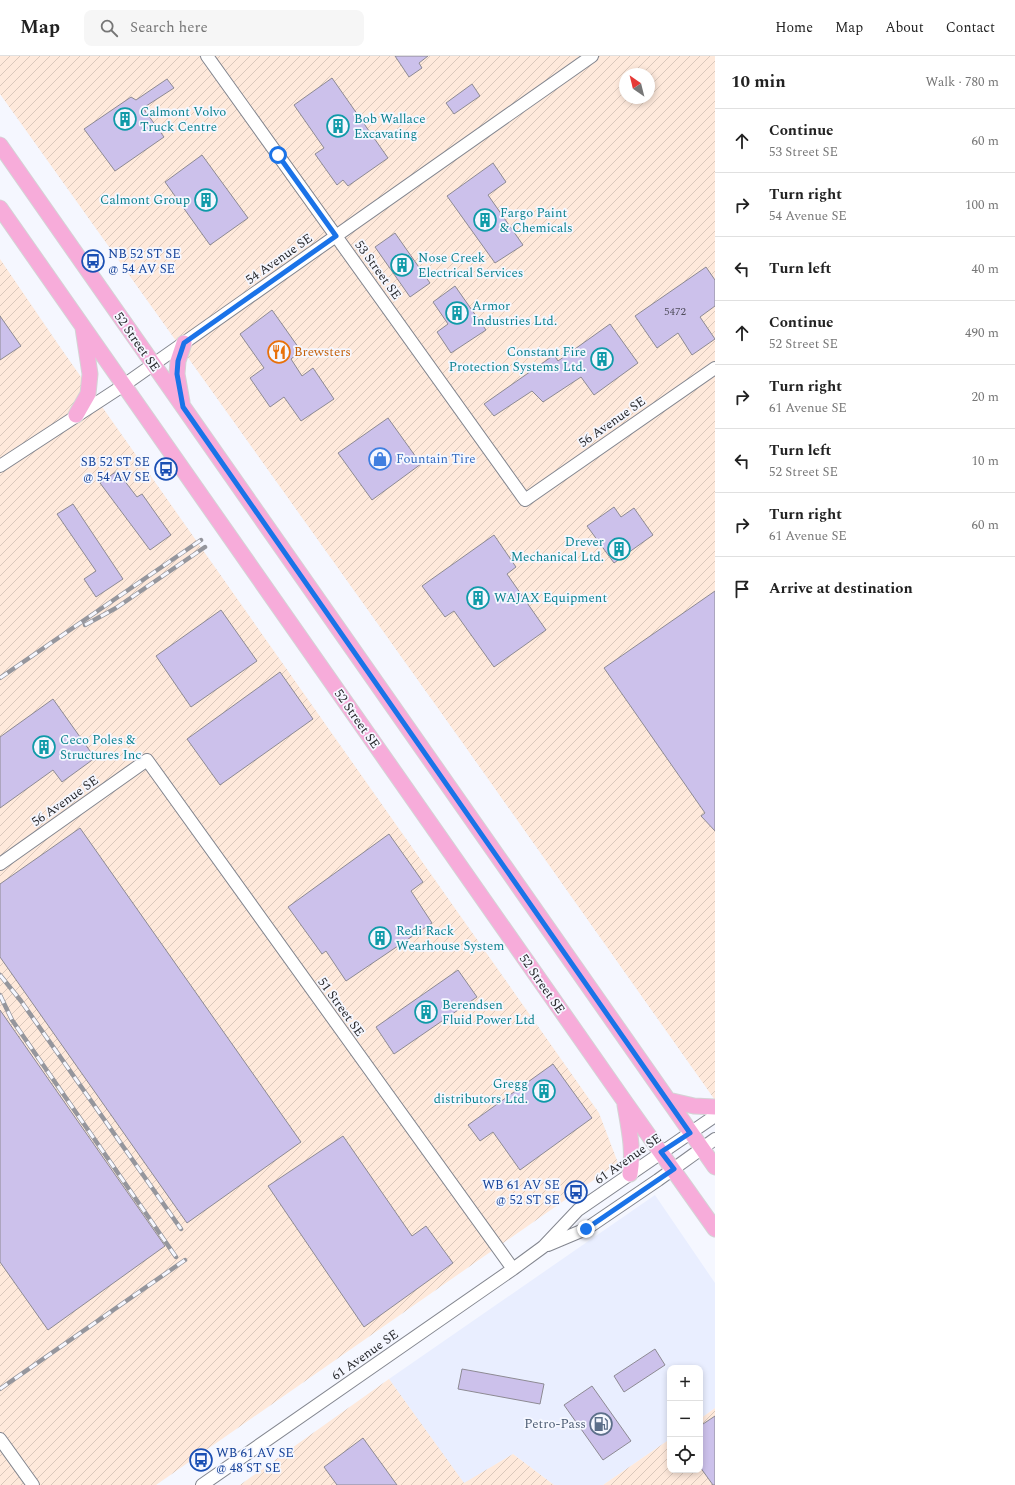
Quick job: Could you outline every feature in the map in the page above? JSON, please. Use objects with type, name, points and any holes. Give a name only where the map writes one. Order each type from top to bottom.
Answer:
[{"type":"main road","name":"52 Street SE","points":[[0,145],[715,1167]]},
{"type":"main road","name":"52 Street SE","points":[[0,208],[715,1229]]},
{"type":"main road","points":[[76,415],[88,394],[90,374],[82,325]]},
{"type":"main road","points":[[183,407],[177,374],[178,361],[184,343]]},
{"type":"main road","points":[[668,1100],[694,1106],[715,1107]]},
{"type":"main road","points":[[625,1102],[632,1148],[630,1174]]},
{"type":"street","name":"53 Street SE","points":[[207,56],[525,500]]},
{"type":"street","name":"54 Avenue SE","points":[[0,466],[124,385],[592,56]]},
{"type":"street","name":"56 Avenue SE","points":[[525,500],[715,368]]},
{"type":"street","name":"56 Avenue SE","points":[[0,864],[147,760]]},
{"type":"street","name":"51 Street SE","points":[[147,760],[513,1269]]},
{"type":"street","name":"61 Avenue SE","points":[[202,1485],[513,1269],[543,1247],[578,1210],[715,1116]]},
{"type":"street","name":"61 Avenue SE","points":[[543,1247],[586,1229],[715,1139]]},
{"type":"street","points":[[0,1439],[32,1485]]},
{"type":"shaded area","points":[[0,56],[715,56],[715,1100],[0,94]]},
{"type":"shaded area","points":[[0,259],[60,347],[599,1113],[618,1163],[156,1485],[0,1485]]},
{"type":"shaded area","points":[[655,1195],[715,1283],[715,1408],[703,1417],[703,1365],[667,1365],[667,1441],[603,1485],[554,1485],[513,1454],[464,1484],[389,1379]]},
{"type":"shaded area","points":[[389,1379],[464,1483],[513,1454],[554,1485],[240,1485]]},
{"type":"shaded area","points":[[715,1408],[715,1485],[603,1485],[667,1441],[667,1473],[703,1473],[703,1417]]},
{"type":"building","points":[[395,56],[428,56],[419,63],[422,68],[409,77]]},
{"type":"building","name":"Bob Wallace Excavating","points":[[332,78],[388,158],[348,186],[343,180],[337,185],[315,154],[324,148],[294,105]]},
{"type":"building","name":"Calmont Volvo Truck Centre","points":[[167,79],[174,88],[143,108],[164,137],[115,171],[84,129],[131,97],[136,100]]},
{"type":"building","points":[[472,84],[480,96],[454,114],[446,103]]},
{"type":"building","name":"Calmont Group","points":[[202,155],[248,218],[210,245],[165,182]]},
{"type":"building","name":"Fargo Paint & Chemicals","points":[[493,163],[506,182],[488,195],[523,245],[495,263],[447,196]]},
{"type":"building","name":"Nose Creek Electrical Services","points":[[395,233],[430,283],[410,297],[375,247]]},
{"type":"building","points":[[706,267],[715,280],[715,306],[700,317],[715,339],[692,355],[678,333],[657,348],[635,316]]},
{"type":"building","name":"Armor Industries Ltd.","points":[[455,286],[486,330],[451,353],[437,332],[448,324],[433,302]]},
{"type":"building","points":[[272,310],[301,351],[291,359],[302,376],[313,368],[334,399],[301,421],[284,397],[270,407],[250,378],[264,368],[240,334]]},
{"type":"building","points":[[0,316],[21,346],[0,360]]},
{"type":"building","points":[[610,324],[638,363],[594,395],[581,377],[543,402],[532,391],[494,416],[484,404],[554,355],[558,361]]},
{"type":"building","name":"Fountain Tire","points":[[388,418],[421,464],[372,500],[338,453]]},
{"type":"building","points":[[117,471],[137,497],[142,494],[171,535],[150,550],[100,483]]},
{"type":"building","points":[[73,504],[123,579],[96,597],[84,579],[96,571],[57,514]]},
{"type":"building","name":"Drever Mechanical Ltd.","points":[[614,507],[621,517],[634,508],[653,535],[614,563],[587,526]]},
{"type":"building","name":"WAJAX Equipment","points":[[494,535],[516,567],[507,574],[546,630],[494,667],[454,611],[445,617],[422,586]]},
{"type":"building","points":[[715,591],[715,831],[701,816],[705,813],[604,668]]},
{"type":"building","points":[[221,610],[257,661],[191,707],[156,656]]},
{"type":"building","points":[[280,672],[313,719],[220,785],[187,739]]},
{"type":"building","name":"Ceco Poles & Structures Inc","points":[[53,699],[95,758],[62,782],[53,770],[0,808],[0,737]]},
{"type":"building","points":[[80,828],[301,1142],[187,1223],[0,957],[0,884]]},
{"type":"building","points":[[389,834],[423,882],[411,891],[432,923],[346,981],[326,951],[322,954],[288,907]]},
{"type":"building","name":"Berendsen Fluid Power Ltd","points":[[458,970],[477,997],[394,1054],[376,1027]]},
{"type":"building","points":[[0,1010],[165,1246],[48,1330],[0,1262]]},
{"type":"building","name":"Gregg distributors Ltd.","points":[[553,1064],[592,1118],[520,1170],[493,1132],[480,1141],[468,1125]]},
{"type":"building","points":[[343,1136],[412,1236],[426,1226],[453,1263],[364,1327],[268,1186]]},
{"type":"building","points":[[655,1349],[665,1365],[624,1392],[614,1376]]},
{"type":"building","points":[[462,1369],[544,1384],[540,1404],[458,1389]]},
{"type":"building","points":[[592,1386],[631,1441],[603,1460],[564,1405]]},
{"type":"building","points":[[715,1416],[715,1485],[713,1485],[703,1471],[703,1424]]},
{"type":"building","points":[[363,1438],[397,1485],[337,1485],[324,1467]]},
{"type":"railway","points":[[0,678],[201,540]]},
{"type":"railway","points":[[85,625],[116,608],[205,547]]},
{"type":"railway","points":[[0,975],[21,1001],[181,1229]]},
{"type":"railway","points":[[0,995],[12,1020],[176,1257]]},
{"type":"railway","points":[[0,1389],[185,1260]]},
{"type":"place","name":"Calmont Volvo Truck Centre","points":[[125,119]]},
{"type":"place","name":"Bob Wallace Excavating","points":[[338,126]]},
{"type":"place","name":"Calmont Group","points":[[206,200]]},
{"type":"place","name":"Fargo Paint & Chemicals","points":[[485,220]]},
{"type":"place","name":"NB 52 ST SE @ 54 AV SE","points":[[93,261]]},
{"type":"place","name":"Nose Creek Electrical Services","points":[[402,265]]},
{"type":"place","name":"Armor Industries Ltd.","points":[[457,313]]},
{"type":"place","name":"Brewsters","points":[[279,352]]},
{"type":"place","name":"Constant Fire Protection Systems Ltd.","points":[[602,359]]},
{"type":"place","name":"Fountain Tire","points":[[380,459]]},
{"type":"place","name":"SB 52 ST SE @ 54 AV SE","points":[[166,469]]},
{"type":"place","name":"Drever Mechanical Ltd.","points":[[619,549]]},
{"type":"place","name":"WAJAX Equipment","points":[[478,598]]},
{"type":"place","name":"Ceco Poles & Structures Inc","points":[[44,747]]},
{"type":"place","name":"Redi Rack Wearhouse System","points":[[380,938]]},
{"type":"place","name":"Berendsen Fluid Power Ltd","points":[[426,1012]]},
{"type":"place","name":"Gregg distributors Ltd.","points":[[544,1091]]},
{"type":"place","name":"WB 61 AV SE @ 52 ST SE","points":[[576,1192]]},
{"type":"place","name":"Petro-Pass","points":[[601,1424]]},
{"type":"place","name":"WB 61 AV SE @ 48 ST SE","points":[[201,1460]]},
{"type":"route","points":[[278,155],[336,236],[184,343],[178,361],[177,374],[183,407],[690,1133],[661,1152],[674,1169],[586,1229]]}]
